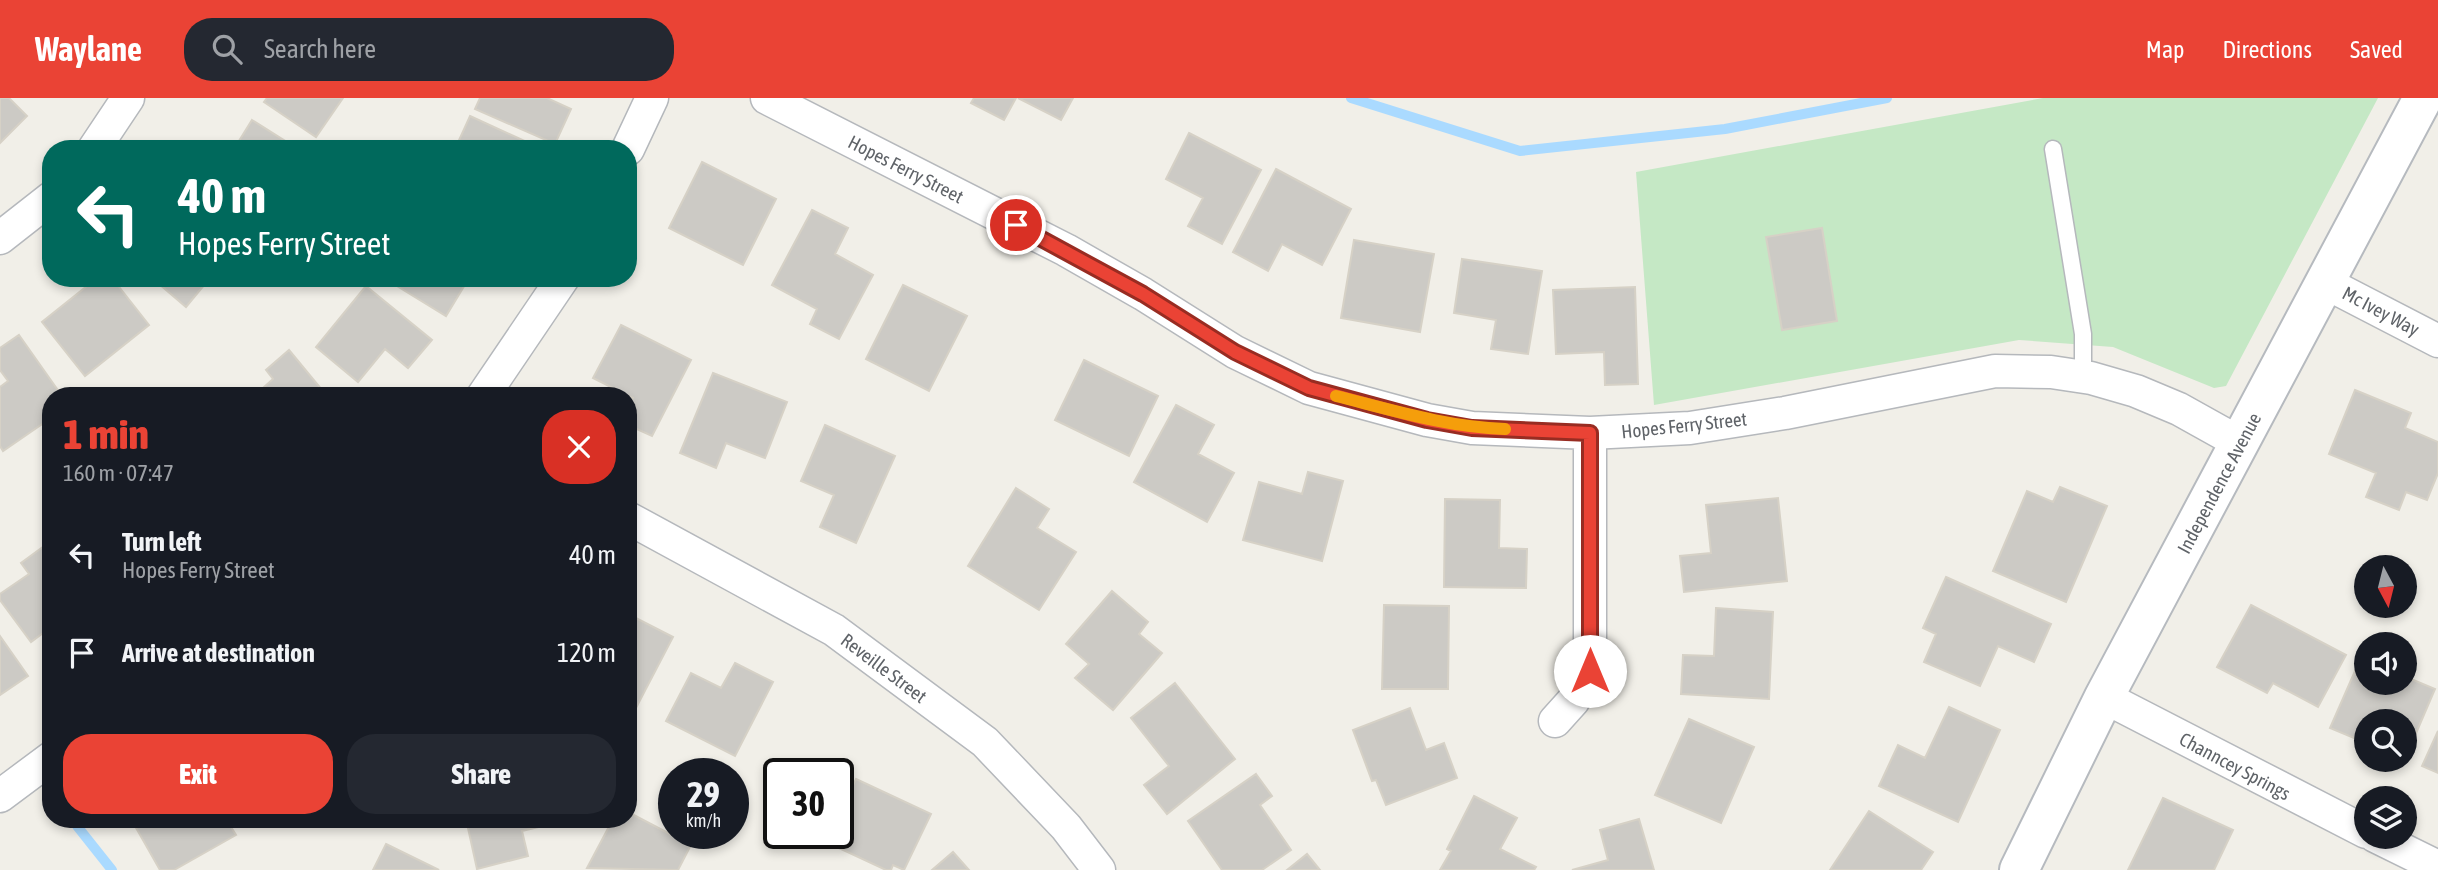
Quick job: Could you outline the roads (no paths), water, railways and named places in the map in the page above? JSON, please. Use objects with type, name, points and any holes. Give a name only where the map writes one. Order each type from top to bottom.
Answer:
[{"type":"street","points":[[100,140],[128,98]]},
{"type":"street","points":[[632,140],[652,98]]},
{"type":"street","name":"Hopes Ferry Street","points":[[767,98],[1066,250],[1143,294],[1235,352],[1309,388],[1427,420],[1472,428],[1590,433],[1690,428],[1785,413],[1995,371],[2051,372],[2083,377],[2136,391],[2179,409],[2240,443]]},
{"type":"street","name":"Independence Avenue","points":[[2019,870],[2104,697],[2423,98]]},
{"type":"street","points":[[0,238],[42,205]]},
{"type":"street","name":"Mc Ivey Way","points":[[2324,282],[2438,341]]},
{"type":"street","points":[[489,387],[557,287]]},
{"type":"street","points":[[1555,722],[1573,701],[1590,671],[1590,433]]},
{"type":"street","name":"Reveille Street","points":[[637,522],[834,630],[985,742],[1066,827],[1099,870]]},
{"type":"street","name":"Channcey Springs","points":[[2104,697],[2354,826]]},
{"type":"street","points":[[0,796],[42,765]]},
{"type":"street","points":[[2401,849],[2438,867]]},
{"type":"lane","points":[[2053,149],[2083,334],[2083,377]]},
{"type":"waterway","points":[[1351,98],[1520,151],[1725,129],[1887,98]]},
{"type":"waterway","points":[[79,828],[112,870]]}]
